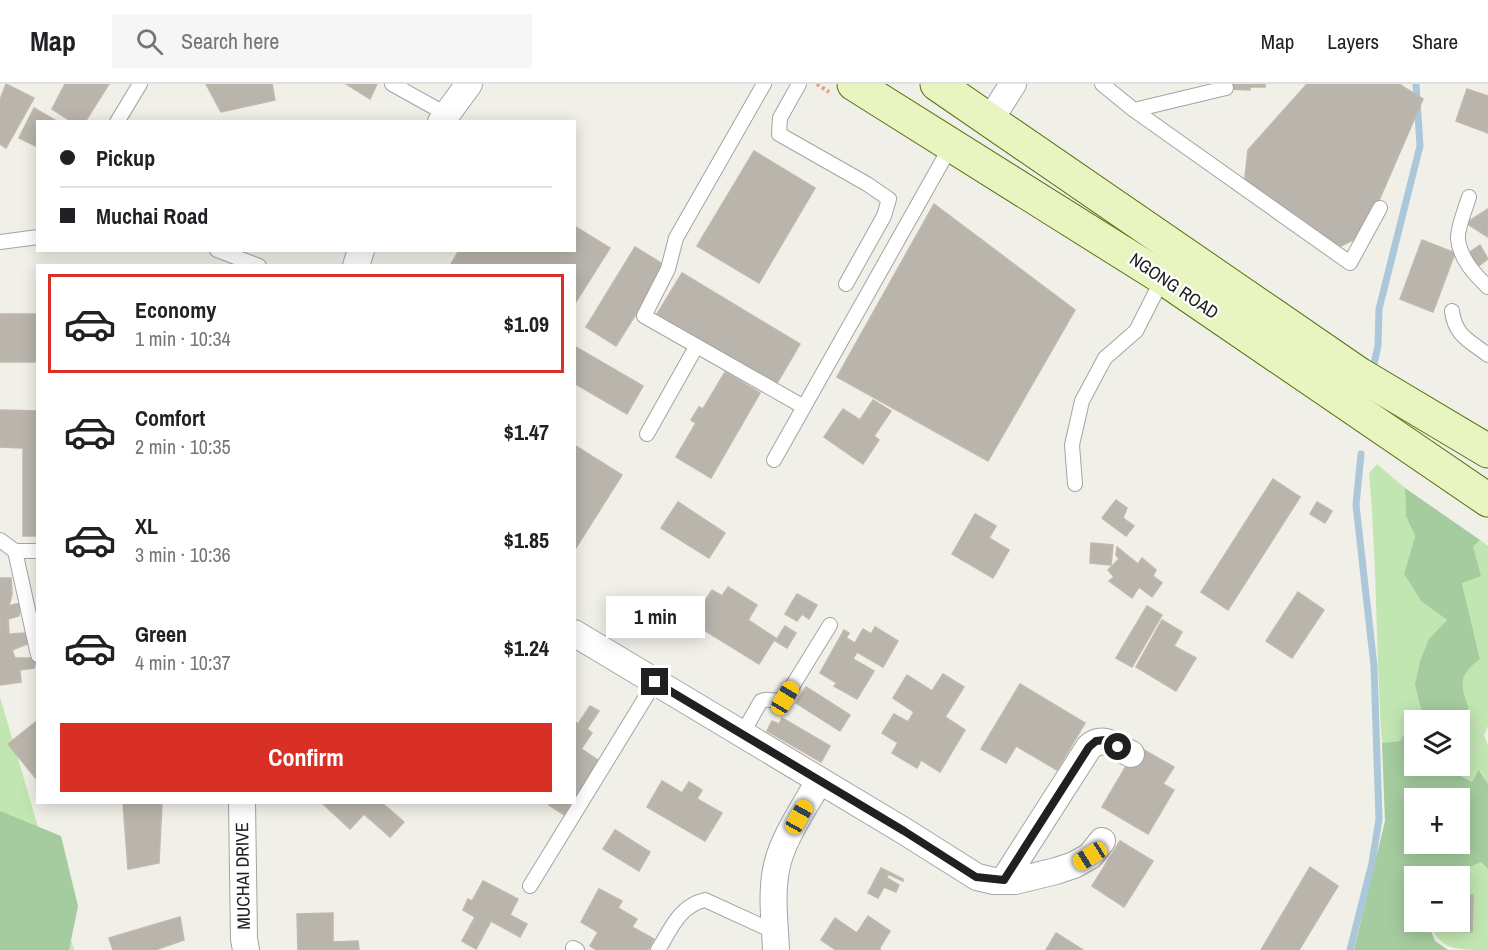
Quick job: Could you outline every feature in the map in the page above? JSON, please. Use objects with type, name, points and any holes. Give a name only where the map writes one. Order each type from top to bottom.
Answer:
[{"type":"main road","name":"NGONG ROAD","points":[[854,84],[1163,278],[1351,387],[1392,394],[1488,452]]},
{"type":"main road","name":"NGONG ROAD","points":[[937,84],[990,120],[1351,387],[1377,424],[1488,500]]},
{"type":"street","points":[[444,118],[469,84]]},
{"type":"street","points":[[990,120],[1012,84]]},
{"type":"street","points":[[576,634],[904,831],[976,877],[1015,881],[1074,866],[1090,856],[1102,841]]},
{"type":"street","points":[[1004,880],[1089,747],[1096,741],[1105,740],[1131,754]]},
{"type":"street","points":[[776,941],[774,885],[776,868],[782,851],[819,781]]},
{"type":"street","name":"MUCHAI DRIVE","points":[[242,804],[246,950]]},
{"type":"lane","points":[[118,120],[140,84]]},
{"type":"lane","points":[[392,84],[444,118]]},
{"type":"lane","points":[[764,84],[676,238],[668,269],[644,316],[804,407]]},
{"type":"lane","points":[[799,84],[780,118],[778,134],[889,199],[884,216],[846,284]]},
{"type":"lane","points":[[1102,84],[1134,110],[1350,263],[1380,208]]},
{"type":"lane","points":[[1134,110],[1226,88]]},
{"type":"lane","points":[[774,460],[952,144]]},
{"type":"lane","points":[[1469,197],[1457,237],[1473,273],[1488,287]]},
{"type":"lane","points":[[0,242],[36,237]]},
{"type":"lane","points":[[223,252],[254,264]]},
{"type":"lane","points":[[1075,484],[1072,445],[1082,401],[1105,358],[1136,331],[1163,278]]},
{"type":"lane","points":[[1452,311],[1459,334],[1488,355]]},
{"type":"lane","points":[[647,435],[696,347]]},
{"type":"lane","points":[[0,540],[15,552],[36,646]]},
{"type":"lane","points":[[15,552],[36,551]]},
{"type":"lane","points":[[742,734],[761,701],[765,699],[781,701],[785,698],[830,625]]},
{"type":"lane","points":[[530,886],[655,682]]},
{"type":"lane","points":[[658,950],[684,909],[693,903],[705,900],[776,941]]},
{"type":"green space","points":[[1377,464],[1405,488],[1406,516],[1415,536],[1404,574],[1421,601],[1447,620],[1429,640],[1423,710],[1404,710],[1404,735],[1400,741],[1382,743],[1374,540],[1369,473]]},
{"type":"green space","points":[[1405,488],[1480,540],[1473,547],[1481,576],[1462,583],[1480,659],[1464,676],[1463,687],[1468,710],[1421,710],[1415,685],[1420,661],[1429,639],[1447,620],[1421,601],[1404,574],[1415,536],[1406,516]]},
{"type":"green space","points":[[1480,540],[1488,546],[1488,726],[1484,735],[1488,746],[1488,784],[1480,770],[1473,782],[1462,776],[1470,776],[1470,710],[1468,710],[1463,681],[1467,671],[1480,659],[1462,582],[1473,547]]},
{"type":"green space","points":[[0,697],[74,950],[0,950]]},
{"type":"green space","points":[[1404,735],[1404,776],[1461,776],[1472,782],[1479,770],[1488,784],[1488,869],[1481,862],[1470,867],[1404,866],[1404,932],[1431,932],[1435,941],[1448,950],[1354,950],[1385,821],[1382,743],[1400,741]]},
{"type":"green space","points":[[0,811],[61,836],[78,906],[69,950],[0,950]]},
{"type":"green space","points":[[1481,862],[1488,869],[1488,950],[1465,950],[1450,946],[1434,932],[1470,932],[1470,867]]},
{"type":"building","points":[[6,84],[34,98],[6,148],[0,144],[0,100]]},
{"type":"building","points":[[65,84],[109,84],[86,120],[69,120],[52,109]]},
{"type":"building","points":[[206,84],[272,84],[275,100],[221,112]]},
{"type":"building","points":[[346,84],[377,84],[370,99]]},
{"type":"building","points":[[1228,84],[1265,84],[1265,87],[1250,87],[1250,90],[1228,89]]},
{"type":"building","points":[[1307,84],[1399,84],[1423,99],[1364,235],[1339,247],[1244,186],[1248,150]]},
{"type":"building","points":[[1467,89],[1488,96],[1488,133],[1456,121]]},
{"type":"building","points":[[34,108],[55,120],[36,120],[36,146],[19,138]]},
{"type":"building","points":[[754,151],[815,188],[759,283],[697,246]]},
{"type":"building","points":[[934,204],[1075,310],[988,461],[837,377]]},
{"type":"building","points":[[1488,209],[1488,237],[1466,223]]},
{"type":"building","points":[[576,227],[610,248],[576,302],[576,264],[451,264],[458,252],[576,252]]},
{"type":"building","points":[[1422,240],[1455,253],[1433,312],[1400,299]]},
{"type":"building","points":[[1480,245],[1488,259],[1477,267],[1467,254]]},
{"type":"building","points":[[635,247],[666,266],[616,346],[586,327]]},
{"type":"building","points":[[682,273],[800,344],[776,385],[657,314]]},
{"type":"building","points":[[0,314],[36,314],[36,362],[0,362]]},
{"type":"building","points":[[576,347],[643,386],[627,414],[576,384]]},
{"type":"building","points":[[725,372],[760,393],[711,478],[676,457],[696,423],[691,420],[699,407],[703,409]]},
{"type":"building","points":[[873,400],[891,411],[874,436],[879,440],[863,464],[824,437],[843,409],[860,420]]},
{"type":"building","points":[[0,410],[36,411],[36,536],[23,536],[23,448],[0,447]]},
{"type":"building","points":[[576,446],[622,475],[576,548]]},
{"type":"building","points":[[1273,479],[1300,497],[1228,610],[1201,592]]},
{"type":"building","points":[[1116,500],[1127,508],[1123,518],[1134,526],[1126,536],[1102,518]]},
{"type":"building","points":[[678,502],[725,533],[709,558],[661,528]]},
{"type":"building","points":[[1317,502],[1332,511],[1325,523],[1310,514]]},
{"type":"building","points":[[975,514],[996,526],[989,538],[1009,550],[993,578],[952,554]]},
{"type":"building","points":[[1091,543],[1113,545],[1111,565],[1090,563]]},
{"type":"building","points":[[1117,547],[1138,564],[1142,558],[1156,570],[1153,576],[1162,583],[1152,597],[1139,587],[1132,598],[1109,581],[1114,577],[1108,570],[1119,559],[1116,555]]},
{"type":"building","points":[[0,578],[11,578],[12,594],[9,606],[20,603],[19,616],[8,619],[9,634],[26,633],[27,644],[12,650],[15,658],[36,658],[36,663],[34,668],[20,670],[21,682],[0,685]]},
{"type":"building","points":[[728,587],[757,605],[748,620],[777,639],[785,626],[796,633],[787,648],[774,640],[759,664],[691,622],[712,590],[722,596]]},
{"type":"building","points":[[1298,592],[1324,610],[1292,658],[1266,641]]},
{"type":"building","points":[[797,594],[817,605],[809,619],[802,614],[797,621],[785,614]]},
{"type":"building","points":[[1147,606],[1162,615],[1132,667],[1116,658]]},
{"type":"building","points":[[1162,620],[1182,632],[1174,646],[1196,658],[1176,691],[1136,667]]},
{"type":"building","points":[[875,627],[898,641],[883,667],[857,652],[853,659],[874,671],[857,699],[834,686],[837,683],[820,673],[844,630],[849,633],[846,638],[855,643],[863,629],[871,634]]},
{"type":"building","points":[[943,674],[964,687],[945,717],[965,730],[940,772],[921,760],[917,768],[892,753],[898,743],[882,733],[894,714],[908,722],[914,712],[893,698],[907,675],[932,691]]},
{"type":"building","points":[[1020,684],[1085,723],[1057,770],[1016,746],[1006,763],[981,749]]},
{"type":"building","points":[[806,687],[850,715],[840,731],[796,703]]},
{"type":"building","points":[[590,706],[599,711],[587,729],[592,733],[581,749],[604,764],[569,818],[549,805],[576,804],[576,722],[578,724]]},
{"type":"building","points":[[782,718],[830,746],[821,762],[767,731],[772,721],[779,724]]},
{"type":"building","points":[[36,722],[36,779],[8,744]]},
{"type":"building","points":[[1144,750],[1174,767],[1163,784],[1174,790],[1148,834],[1102,807],[1129,761],[1135,764]]},
{"type":"building","points":[[662,781],[682,793],[689,782],[702,790],[697,799],[722,813],[705,841],[647,807]]},
{"type":"building","points":[[123,804],[162,804],[159,863],[128,869]]},
{"type":"building","points":[[323,804],[383,804],[404,822],[390,837],[364,814],[350,829]]},
{"type":"building","points":[[615,830],[650,852],[639,871],[603,849]]},
{"type":"building","points":[[1120,841],[1153,861],[1124,907],[1092,886]]},
{"type":"building","points":[[1310,867],[1338,886],[1299,950],[1261,950]]},
{"type":"building","points":[[881,868],[903,881],[888,874],[887,878],[899,885],[896,892],[884,887],[878,898],[868,893]]},
{"type":"building","points":[[483,881],[518,899],[510,915],[527,924],[520,937],[491,921],[476,949],[462,941],[475,917],[463,910],[468,899],[472,901]]},
{"type":"building","points":[[599,889],[622,901],[618,908],[637,919],[632,927],[654,939],[648,950],[597,950],[590,946],[598,932],[581,922]]},
{"type":"building","points":[[1470,895],[1473,895],[1472,932],[1470,932]]},
{"type":"building","points":[[333,913],[333,942],[358,941],[359,950],[298,950],[297,914]]},
{"type":"building","points":[[868,916],[890,931],[879,949],[881,950],[836,950],[821,940],[835,918],[857,933]]},
{"type":"building","points":[[180,917],[184,940],[155,950],[113,950],[109,938]]},
{"type":"building","points":[[1056,933],[1083,950],[1046,950]]},
{"type":"waterway","points":[[1372,373],[1378,346],[1379,309],[1420,146],[1416,84]]},
{"type":"waterway","points":[[1350,950],[1372,863],[1379,819],[1374,666],[1356,505],[1361,454]]},
{"type":"route","points":[[655,682],[904,831],[976,877],[994,881],[1004,880],[1089,747],[1096,741],[1105,740],[1118,747]]}]
